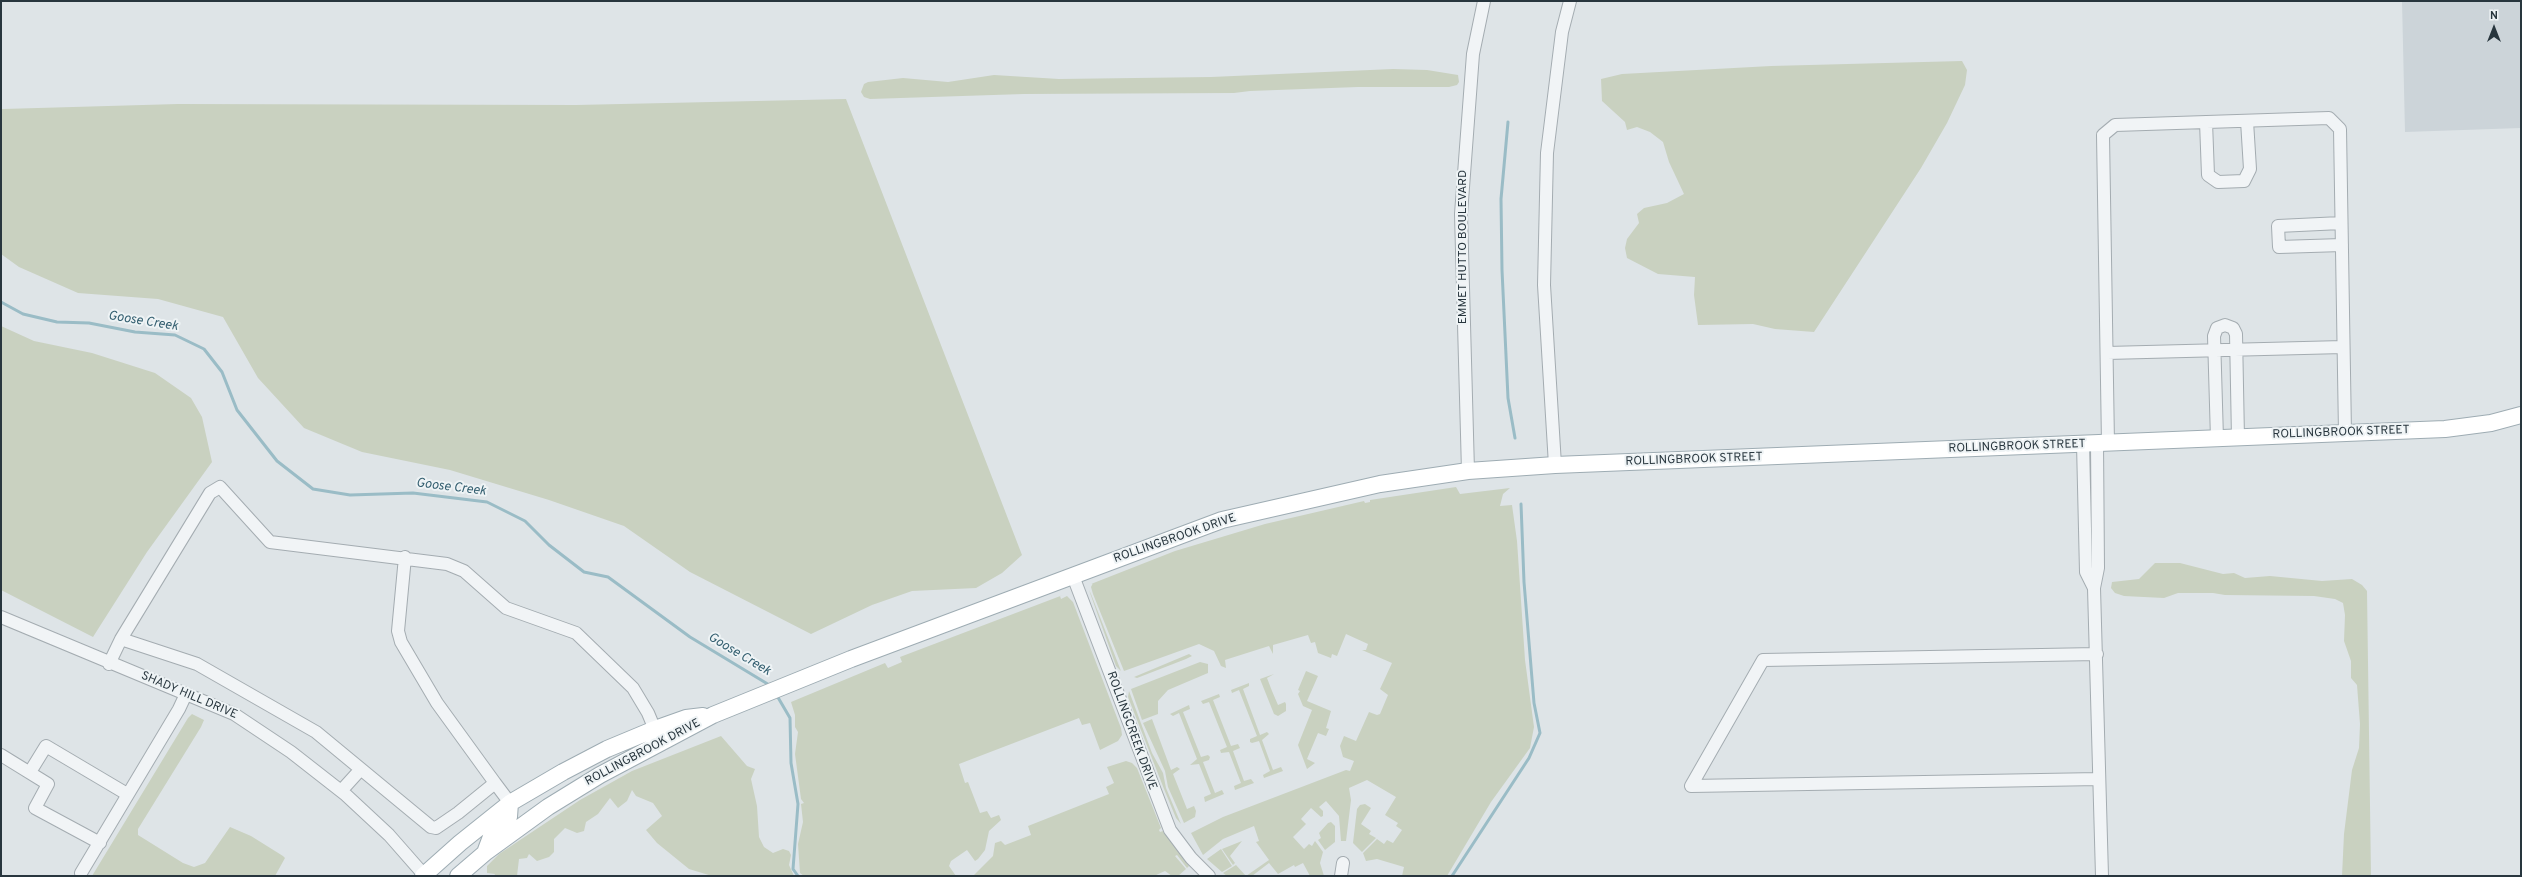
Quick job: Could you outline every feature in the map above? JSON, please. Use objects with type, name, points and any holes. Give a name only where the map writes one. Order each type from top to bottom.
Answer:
[{"type":"main road","name":"ROLLINGBROOK STREET","points":[[1512,468],[2345,433],[2474,426],[2521,415]]},
{"type":"main road","name":"ROLLINGBROOK DRIVE","points":[[458,876],[486,852],[548,806],[600,775],[686,718],[713,715],[851,659],[1222,520],[1380,484],[1468,471],[1512,468]]},
{"type":"main road","name":"ROLLINGBROOK DRIVE","points":[[424,876],[510,803],[607,749],[658,736]]},
{"type":"main road","points":[[486,852],[492,834],[509,817],[510,803]]},
{"type":"street","name":"EMMET HUTTO BOULEVARD","points":[[1468,471],[1461,214],[1473,54],[1484,1]]},
{"type":"street","points":[[1555,465],[1544,285],[1547,153],[1562,32],[1570,1]]},
{"type":"street","points":[[2102,876],[2094,588],[2098,568],[2096,444],[2107,353],[2103,134],[2115,125],[2329,118],[2340,129],[2345,433]]},
{"type":"street","points":[[2206,122],[2208,175],[2218,182],[2244,180],[2250,169],[2247,121]]},
{"type":"street","points":[[2341,223],[2278,226],[2279,247],[2342,245]]},
{"type":"street","points":[[2217,438],[2214,336],[2217,328],[2225,325],[2233,328],[2236,350],[2238,438]]},
{"type":"street","points":[[2107,353],[2343,347]]},
{"type":"street","points":[[109,664],[121,639],[215,488],[220,487],[270,542],[405,557],[457,568],[464,571],[506,608],[576,633],[633,688],[658,736]]},
{"type":"street","points":[[405,557],[398,631],[401,642],[437,703],[510,803]]},
{"type":"street","name":"ROLLINGCREEK DRIVE","points":[[1073,576],[1170,830],[1191,858],[1209,876]]},
{"type":"street","name":"SHADY HILL DRIVE","points":[[1,617],[109,664],[186,694],[239,718],[291,752],[341,791],[389,835],[424,876]]},
{"type":"street","points":[[121,639],[197,664],[318,733],[431,827],[436,828],[495,783]]},
{"type":"street","points":[[2097,654],[1763,660],[1691,786],[2099,779]]},
{"type":"street","points":[[81,873],[179,709],[186,694]]},
{"type":"street","points":[[30,772],[46,746],[127,794]]},
{"type":"street","points":[[1,755],[48,784],[35,808],[100,843]]},
{"type":"street","points":[[341,791],[361,769]]},
{"type":"street","points":[[1341,876],[1343,863]]},
{"type":"shaded area","points":[[2402,1],[2521,1],[2521,128],[2405,132]]},
{"type":"green space","points":[[1962,61],[1967,70],[1965,85],[1947,123],[1921,168],[1814,332],[1775,329],[1753,324],[1698,325],[1694,295],[1695,277],[1658,274],[1627,258],[1625,248],[1627,239],[1639,223],[1637,214],[1644,208],[1667,203],[1684,194],[1669,162],[1663,142],[1650,132],[1637,127],[1627,130],[1625,122],[1602,101],[1601,79],[1622,74],[1771,66]]},
{"type":"green space","points":[[1393,69],[1427,70],[1458,75],[1459,82],[1457,85],[1449,87],[1358,87],[1250,91],[1234,93],[1024,94],[870,99],[864,97],[861,92],[864,84],[868,82],[903,78],[948,82],[994,75],[1059,79],[1211,77]]},
{"type":"green space","points":[[846,99],[1022,555],[1002,573],[976,588],[912,591],[872,605],[811,634],[690,572],[624,526],[549,500],[450,470],[362,452],[304,428],[258,378],[223,317],[158,299],[78,293],[19,267],[1,254],[1,109],[178,104],[576,105]]},
{"type":"green space","points":[[1,326],[34,341],[92,353],[155,373],[191,398],[202,417],[212,462],[147,552],[93,637],[1,590]]},
{"type":"green space","points":[[1456,487],[1460,494],[1510,488],[1503,494],[1500,506],[1512,505],[1517,541],[1525,660],[1534,727],[1530,748],[1491,802],[1447,876],[1402,876],[1404,867],[1377,859],[1366,861],[1363,853],[1377,839],[1384,844],[1387,840],[1393,843],[1402,830],[1396,826],[1398,823],[1385,815],[1396,797],[1367,780],[1349,788],[1351,800],[1346,841],[1341,841],[1339,816],[1326,801],[1319,807],[1323,811],[1323,816],[1321,817],[1311,808],[1301,819],[1306,824],[1293,837],[1304,849],[1309,844],[1312,846],[1315,841],[1323,852],[1320,863],[1324,876],[1310,876],[1303,863],[1295,867],[1294,865],[1278,874],[1269,863],[1252,876],[1246,876],[1269,860],[1256,842],[1259,841],[1254,826],[1223,839],[1203,855],[1191,833],[1223,817],[1346,770],[1350,771],[1354,761],[1343,757],[1340,746],[1344,736],[1356,741],[1369,712],[1377,715],[1380,714],[1388,695],[1380,689],[1392,663],[1362,650],[1366,650],[1368,644],[1346,634],[1337,656],[1332,654],[1331,658],[1318,653],[1315,642],[1311,643],[1308,635],[1273,645],[1273,654],[1269,646],[1225,660],[1226,668],[1221,666],[1214,651],[1199,644],[1124,671],[1093,594],[1091,587],[1093,583],[1175,551],[1265,524],[1364,501],[1365,503],[1370,502],[1370,500]]},
{"type":"green space","points":[[2155,563],[2180,563],[2223,574],[2234,573],[2245,578],[2270,576],[2322,581],[2352,579],[2362,585],[2367,591],[2371,876],[2342,876],[2344,834],[2352,770],[2359,748],[2360,724],[2357,685],[2351,678],[2351,661],[2344,641],[2345,615],[2343,603],[2335,599],[2314,596],[2178,593],[2164,598],[2124,596],[2115,593],[2111,588],[2112,582],[2139,579]]},
{"type":"green space","points":[[1089,590],[1091,594],[1121,671],[1116,666]]},
{"type":"green space","points":[[1060,596],[1061,599],[1067,596],[1073,602],[1121,728],[1122,735],[1118,741],[1100,750],[1090,723],[1082,725],[1079,718],[959,764],[965,783],[968,782],[980,813],[987,811],[991,818],[999,815],[1001,820],[989,831],[985,850],[978,859],[975,861],[967,850],[951,861],[949,866],[956,876],[804,876],[800,873],[798,844],[803,822],[801,804],[804,803],[801,799],[795,754],[798,732],[795,727],[795,715],[791,702],[885,663],[888,668],[902,662],[900,657]]},
{"type":"green space","points":[[1189,654],[1192,656],[1137,678],[1134,677]]},
{"type":"green space","points":[[1200,662],[1208,664],[1208,673],[1168,690],[1158,701],[1158,714],[1142,720],[1131,689]]},
{"type":"green space","points":[[1306,671],[1318,676],[1307,701],[1331,711],[1326,728],[1329,729],[1326,736],[1318,733],[1307,759],[1315,763],[1307,769],[1298,745],[1312,710],[1303,706],[1298,694],[1300,691],[1298,690]]},
{"type":"green space","points":[[1274,674],[1267,678],[1272,691],[1278,705],[1285,702],[1286,704],[1286,711],[1278,716],[1274,714],[1260,679]]},
{"type":"green space","points":[[1249,683],[1249,686],[1243,689],[1260,735],[1267,732],[1269,734],[1262,740],[1273,770],[1281,767],[1283,771],[1264,778],[1263,775],[1270,771],[1259,741],[1252,743],[1250,742],[1250,739],[1257,736],[1239,690],[1232,693],[1231,690]]},
{"type":"green space","points":[[1129,691],[1152,753],[1163,773],[1166,788],[1181,824],[1176,818],[1128,697]]},
{"type":"green space","points":[[1219,694],[1220,697],[1213,700],[1231,746],[1238,744],[1240,748],[1233,751],[1244,781],[1251,779],[1254,783],[1235,790],[1234,786],[1241,783],[1229,752],[1221,753],[1220,750],[1227,747],[1209,702],[1203,704],[1201,701]]},
{"type":"green space","points":[[1189,705],[1190,709],[1183,712],[1201,757],[1208,755],[1210,757],[1209,760],[1203,762],[1215,793],[1222,790],[1224,794],[1205,802],[1204,797],[1211,794],[1199,764],[1190,765],[1197,759],[1179,713],[1173,716],[1170,714]]},
{"type":"green space","points":[[192,714],[204,720],[201,727],[138,829],[138,835],[183,863],[194,867],[205,863],[230,827],[251,836],[285,858],[275,876],[92,876],[188,718]]},
{"type":"green space","points":[[1152,719],[1171,770],[1177,767],[1180,769],[1173,774],[1187,809],[1194,806],[1196,811],[1195,817],[1184,823],[1168,787],[1165,771],[1143,723]]},
{"type":"green space","points":[[721,736],[747,766],[755,769],[751,779],[757,806],[759,837],[764,847],[773,853],[783,849],[789,851],[791,855],[789,865],[794,876],[712,876],[689,869],[657,843],[646,830],[662,816],[653,803],[636,796],[632,790],[627,801],[618,808],[610,798],[598,814],[586,822],[584,831],[577,833],[565,828],[554,839],[554,852],[549,857],[537,861],[529,854],[527,858],[519,859],[517,876],[494,876],[495,874],[487,873],[487,866],[499,854],[580,800],[632,771]]},
{"type":"green space","points":[[1126,761],[1132,763],[1137,768],[1161,828],[1159,830],[1160,832],[1163,831],[1189,866],[1187,868],[1177,855],[1175,856],[1186,869],[1178,876],[1172,876],[1165,871],[1154,876],[973,876],[993,856],[995,843],[1001,841],[1005,845],[1031,835],[1028,826],[1109,794],[1106,787],[1114,783],[1107,767]]},
{"type":"green space","points":[[1365,804],[1371,808],[1361,824],[1371,831],[1369,834],[1376,838],[1362,852],[1353,843],[1357,809],[1360,805]]},
{"type":"green space","points":[[1331,822],[1335,826],[1335,842],[1325,850],[1318,840],[1321,838],[1319,833],[1328,823]]},
{"type":"green space","points":[[1242,841],[1230,856],[1235,863],[1233,865],[1222,849]]},
{"type":"green space","points":[[1221,849],[1232,866],[1222,872],[1207,859]]},
{"type":"green space","points":[[1236,865],[1246,876],[1227,876],[1223,873]]},
{"type":"waterway","points":[[1508,122],[1501,199],[1502,270],[1508,398],[1515,438]]},
{"type":"waterway","name":"Goose Creek","points":[[1,302],[23,314],[57,322],[89,323],[135,332],[175,335],[204,349],[222,372],[237,410],[277,461],[313,489],[350,495],[413,493],[487,502],[525,521],[549,545],[584,572],[608,577],[690,637],[771,686]]},
{"type":"waterway","points":[[1452,876],[1529,758],[1540,733],[1534,703],[1524,582],[1521,504]]},
{"type":"waterway","name":"Goose Creek","points":[[776,694],[790,718],[791,763],[798,804],[793,869],[798,876]]}]
